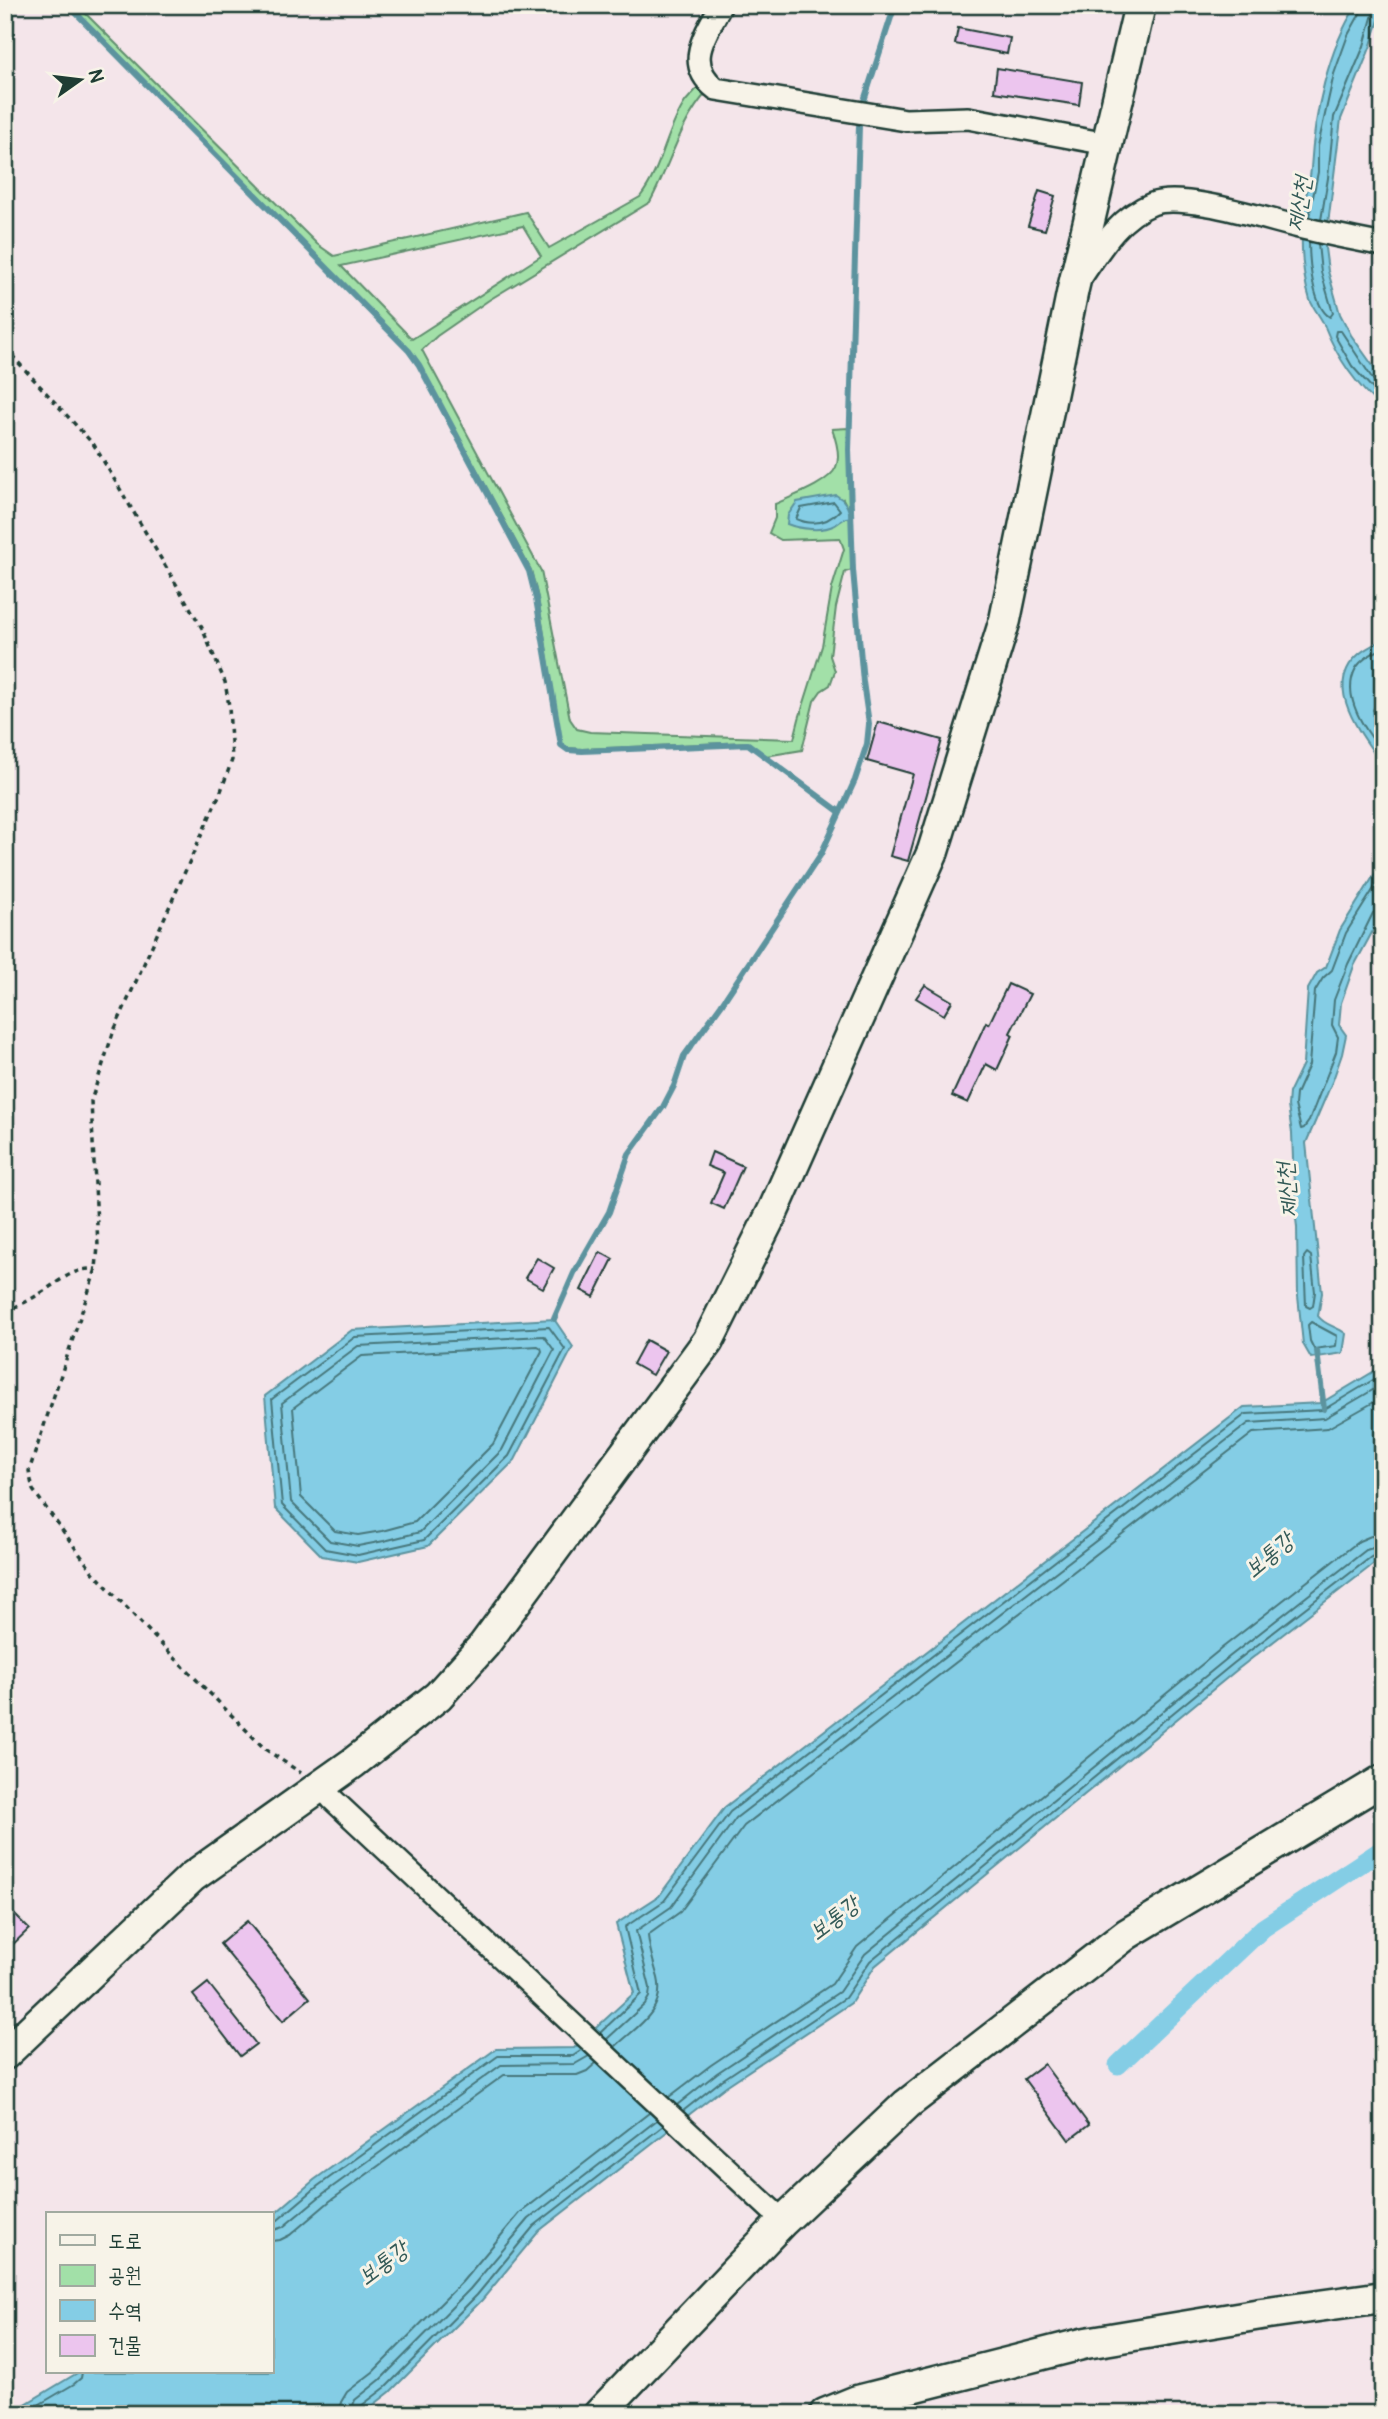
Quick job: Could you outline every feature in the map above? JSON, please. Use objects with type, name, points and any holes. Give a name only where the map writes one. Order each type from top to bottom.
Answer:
[{"type":"street","points":[[721,5],[701,43],[698,59],[707,82],[716,89],[906,120],[968,118],[1107,144]]},
{"type":"street","points":[[5,2054],[192,1877],[326,1792],[438,1696],[484,1646],[708,1341],[775,1209],[933,852],[1005,620],[1073,289],[1140,5]]},
{"type":"street","points":[[1073,289],[1107,239],[1122,224],[1135,214],[1161,202],[1212,206],[1383,245]]},
{"type":"street","points":[[599,2414],[783,2221],[908,2104],[1127,1934],[1383,1780]]},
{"type":"street","points":[[326,1792],[736,2180],[783,2221]]},
{"type":"street","points":[[825,2414],[858,2401],[1086,2343],[1383,2297]]},
{"type":"path","points":[[5,348],[94,445],[202,628],[225,682],[231,720],[232,760],[221,791],[113,1033],[91,1101],[96,1269],[29,1471],[33,1490],[92,1570],[162,1645],[265,1749],[326,1792]]},
{"type":"path","points":[[5,1312],[70,1274],[85,1268],[96,1269]]},
{"type":"green space","points":[[70,5],[77,5],[317,244],[334,256],[526,212],[549,248],[640,197],[654,174],[685,102],[700,85],[707,92],[689,117],[650,202],[489,300],[437,336],[422,350],[541,571],[570,719],[577,729],[590,732],[794,739],[822,646],[832,588],[844,549],[840,538],[781,540],[769,533],[775,518],[775,504],[809,489],[832,473],[838,458],[832,429],[848,428],[849,510],[843,499],[812,529],[829,527],[842,518],[850,517],[852,570],[845,572],[836,607],[830,656],[835,671],[830,685],[821,691],[814,701],[802,750],[766,756],[748,742],[582,749],[562,745],[531,570],[410,350]],"holes":[[[523,226],[541,256],[412,339],[341,266]]]},
{"type":"water","points":[[1357,5],[1383,5],[1383,8],[1341,119],[1325,248],[1328,271],[1340,314],[1351,335],[1383,380],[1383,409],[1356,381],[1336,350],[1310,300],[1303,260],[1303,213],[1319,105],[1330,62]]},
{"type":"water","points":[[836,495],[846,504],[850,517],[835,525],[818,529],[787,524],[788,515],[797,502]]},
{"type":"water","points":[[1383,640],[1383,691],[1373,710],[1383,725],[1383,766],[1349,712],[1344,696],[1344,681],[1348,667],[1359,654]]},
{"type":"water","points":[[1383,861],[1383,912],[1354,966],[1341,1003],[1339,1025],[1346,1035],[1342,1054],[1306,1143],[1322,1293],[1318,1316],[1346,1334],[1343,1353],[1311,1358],[1303,1344],[1298,1296],[1289,1093],[1303,1064],[1308,989],[1317,973],[1326,967],[1340,930]]},
{"type":"water","points":[[554,1319],[573,1347],[515,1460],[428,1546],[358,1562],[322,1556],[275,1508],[265,1396],[352,1330]]},
{"type":"water","name":"보통강","points":[[1383,1366],[1383,1559],[1238,1669],[875,1966],[851,2003],[726,2086],[539,2231],[482,2300],[390,2392],[362,2414],[9,2414],[76,2374],[273,2374],[273,2215],[314,2180],[496,2049],[574,2048],[634,1993],[616,1924],[659,1896],[725,1807],[1244,1407],[1321,1403]]},
{"type":"building","points":[[958,28],[1010,38],[1007,54],[955,44]]},
{"type":"building","points":[[997,68],[1082,82],[1079,105],[994,92]]},
{"type":"building","points":[[1039,191],[1055,196],[1045,230],[1028,226]]},
{"type":"building","points":[[878,722],[942,740],[908,861],[890,856],[913,774],[867,761]]},
{"type":"building","points":[[1008,984],[1030,994],[1010,1033],[1013,1035],[997,1070],[986,1064],[968,1103],[952,1096],[986,1022],[989,1024]]},
{"type":"building","points":[[925,985],[952,1001],[944,1015],[916,998]]},
{"type":"building","points":[[712,1152],[743,1166],[724,1209],[711,1203],[724,1173],[707,1166]]},
{"type":"building","points":[[600,1252],[613,1259],[594,1297],[581,1290]]},
{"type":"building","points":[[537,1258],[554,1268],[543,1288],[525,1278]]},
{"type":"building","points":[[646,1340],[666,1351],[652,1375],[633,1364]]},
{"type":"building","points":[[5,1905],[29,1929],[5,1952]]},
{"type":"building","points":[[247,1921],[310,1998],[283,2021],[220,1944]]},
{"type":"building","points":[[208,1983],[256,2044],[240,2056],[193,1995]]},
{"type":"building","points":[[1044,2064],[1089,2125],[1069,2140],[1024,2079]]},
{"type":"waterway","points":[[68,5],[409,351],[419,365],[529,571],[561,745],[568,750],[582,751],[748,744],[840,812]]},
{"type":"waterway","points":[[862,107],[895,5]]},
{"type":"waterway","points":[[554,1319],[574,1273],[609,1212],[629,1154],[663,1107],[674,1086],[684,1056],[821,854],[855,780],[867,744],[869,724],[853,570],[849,450],[859,126]]},
{"type":"waterway","name":"제산천","points":[[1317,1351],[1324,1409]]},
{"type":"waterway","points":[[1118,2065],[1263,1928],[1383,1849]]}]
